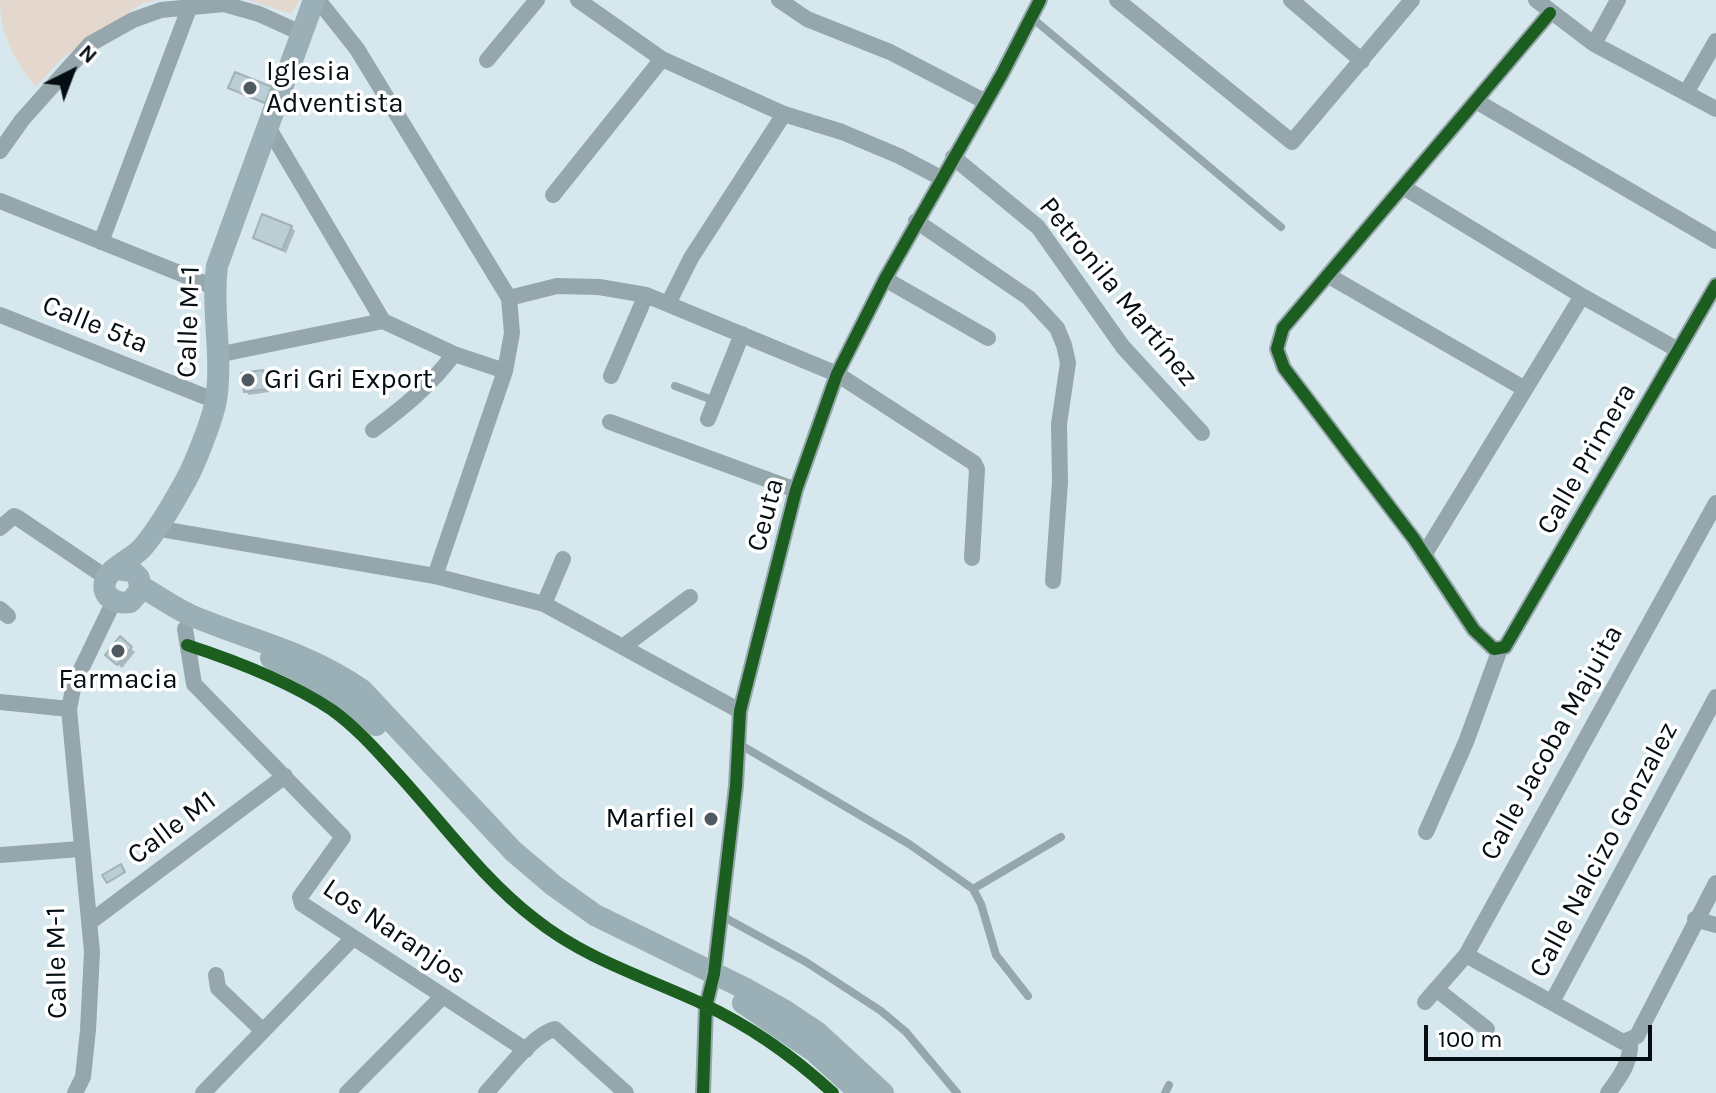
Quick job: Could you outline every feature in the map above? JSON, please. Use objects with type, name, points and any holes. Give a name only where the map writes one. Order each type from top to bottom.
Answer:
[{"type":"street","name":"Calle M-1","points":[[112,573],[142,548],[187,478],[216,401],[214,287],[217,266],[301,33],[316,0]]},
{"type":"street","points":[[316,0],[357,49],[509,298],[512,333],[505,371],[435,576]]},
{"type":"street","points":[[487,60],[537,0]]},
{"type":"street","points":[[578,0],[662,59],[784,114],[842,132],[899,156],[941,178]]},
{"type":"street","points":[[779,0],[807,19],[890,52],[986,102]]},
{"type":"street","name":"Ceuta","points":[[703,1093],[706,1006],[713,981],[736,786],[740,711],[796,490],[837,374],[916,221],[986,102],[1040,0]]},
{"type":"street","points":[[1117,0],[1288,141],[1296,141],[1412,0]]},
{"type":"street","points":[[1291,0],[1362,61]]},
{"type":"street","points":[[1536,0],[1594,44],[1716,109]]},
{"type":"street","points":[[1594,44],[1618,0]]},
{"type":"street","points":[[0,151],[22,120],[90,44],[133,20],[161,10],[224,4],[259,14],[301,33]]},
{"type":"street","points":[[101,242],[190,6]]},
{"type":"street","points":[[1497,649],[1474,630],[1424,555],[1284,368],[1277,349],[1283,328],[1550,13]]},
{"type":"street","points":[[1686,93],[1716,41]]},
{"type":"street","points":[[553,195],[662,59]]},
{"type":"street","points":[[1476,101],[1716,241]]},
{"type":"street","points":[[668,304],[691,258],[784,114]]},
{"type":"street","points":[[268,127],[383,321],[454,354],[505,371]]},
{"type":"street","name":"Petronila Martínez","points":[[953,157],[1026,214],[1038,227],[1123,347],[1202,433]]},
{"type":"street","points":[[1403,187],[1582,296],[1678,350]]},
{"type":"street","points":[[0,201],[214,287]]},
{"type":"street","points":[[916,221],[1029,298],[1057,328],[1064,345],[1068,363],[1059,424],[1060,482],[1053,581]]},
{"type":"street","points":[[1329,276],[1525,389]]},
{"type":"street","points":[[885,279],[988,338]]},
{"type":"street","name":"Calle Primera","points":[[1426,832],[1466,742],[1497,649],[1505,647],[1716,285]]},
{"type":"street","points":[[509,298],[557,286],[599,287],[646,295],[837,374],[974,463],[977,469],[972,558]]},
{"type":"street","points":[[611,376],[646,295]]},
{"type":"street","points":[[1424,555],[1582,296]]},
{"type":"street","name":"Calle 5ta","points":[[0,315],[216,401]]},
{"type":"street","points":[[217,355],[383,321]]},
{"type":"street","points":[[708,419],[742,334]]},
{"type":"street","points":[[373,430],[419,395],[438,377],[454,354]]},
{"type":"street","points":[[610,422],[796,490]]},
{"type":"street","name":"Calle Jacoba Majuita","points":[[1425,1002],[1466,955],[1711,526],[1716,503]]},
{"type":"street","points":[[0,528],[14,516],[112,573],[132,571],[132,593]]},
{"type":"street","points":[[155,528],[435,576],[544,604],[740,711]]},
{"type":"street","name":"Calle M-1","points":[[75,1093],[83,1077],[88,1030],[90,922],[80,849],[69,709],[74,684],[132,593],[142,548]]},
{"type":"street","points":[[544,604],[563,559]]},
{"type":"street","points":[[112,573],[106,591],[132,593],[308,658],[350,681],[362,690],[513,851],[553,885],[595,915],[713,981],[782,1027],[860,1093]]},
{"type":"street","points":[[132,593],[185,629],[275,660],[347,698],[504,861],[550,901],[603,935],[771,1002],[818,1033],[883,1093]]},
{"type":"street","points":[[624,646],[690,597]]},
{"type":"street","points":[[185,629],[194,684],[285,776]]},
{"type":"street","name":"Calle Nalcizo Gonzalez","points":[[1630,1040],[1623,1042],[1552,1002],[1716,697]]},
{"type":"street","points":[[0,702],[69,709]]},
{"type":"street","name":"Los Naranjos","points":[[285,776],[343,837],[300,901],[526,1050]]},
{"type":"street","name":"Calle M1","points":[[90,922],[285,776]]},
{"type":"street","points":[[0,855],[80,849]]},
{"type":"street","points":[[1610,1092],[1628,1062],[1630,1040],[1637,1036],[1716,883]]},
{"type":"street","points":[[1695,919],[1716,925]]},
{"type":"street","points":[[203,1093],[353,938]]},
{"type":"street","points":[[1466,955],[1552,1002]]},
{"type":"street","points":[[216,975],[218,988],[263,1031]]},
{"type":"street","points":[[1436,989],[1487,1029]]},
{"type":"street","points":[[347,1093],[443,996]]},
{"type":"street","points":[[486,1093],[526,1050],[547,1031],[555,1029],[626,1093]]},
{"type":"lane","points":[[1031,17],[1281,227]]},
{"type":"lane","points":[[675,386],[715,401]]},
{"type":"lane","points":[[738,744],[909,844],[973,889],[981,904],[996,955],[1028,996]]},
{"type":"lane","points":[[973,889],[1061,837]]},
{"type":"lane","points":[[721,915],[806,962],[881,1011],[906,1032],[957,1093]]},
{"type":"shaded area","points":[[0,0],[160,0],[143,3],[62,58],[36,87],[10,47]]},
{"type":"shaded area","points":[[249,0],[300,0],[291,14]]},
{"type":"building","name":"Iglesia Adventista","points":[[235,72],[272,87],[265,103],[228,88]]},
{"type":"building","points":[[262,214],[292,226],[282,250],[253,238]]},
{"type":"building","points":[[263,370],[266,389],[244,392],[241,373]]},
{"type":"building","name":"Farmacia","points":[[120,636],[132,647],[117,665],[105,655]]},
{"type":"building","points":[[121,864],[125,872],[107,883],[102,875]]},
{"type":"cycle path","points":[[703,1093],[706,1006],[714,974],[736,786],[740,711],[796,490],[837,374],[885,279],[1002,74],[1040,0]]},
{"type":"cycle path","points":[[1550,13],[1283,328],[1277,349],[1284,368],[1414,539],[1474,630],[1494,649],[1505,647],[1716,285]]},
{"type":"cycle path","points":[[187,645],[262,673],[332,710],[374,748],[497,886],[535,919],[595,956],[738,1022],[787,1055],[833,1093]]},
{"type":"place","name":"Iglesia Adventista","points":[[250,88]]},
{"type":"place","name":"Gri Gri Export","points":[[248,380]]},
{"type":"place","name":"Farmacia","points":[[118,651]]},
{"type":"place","name":"Marfiel","points":[[711,819]]}]
